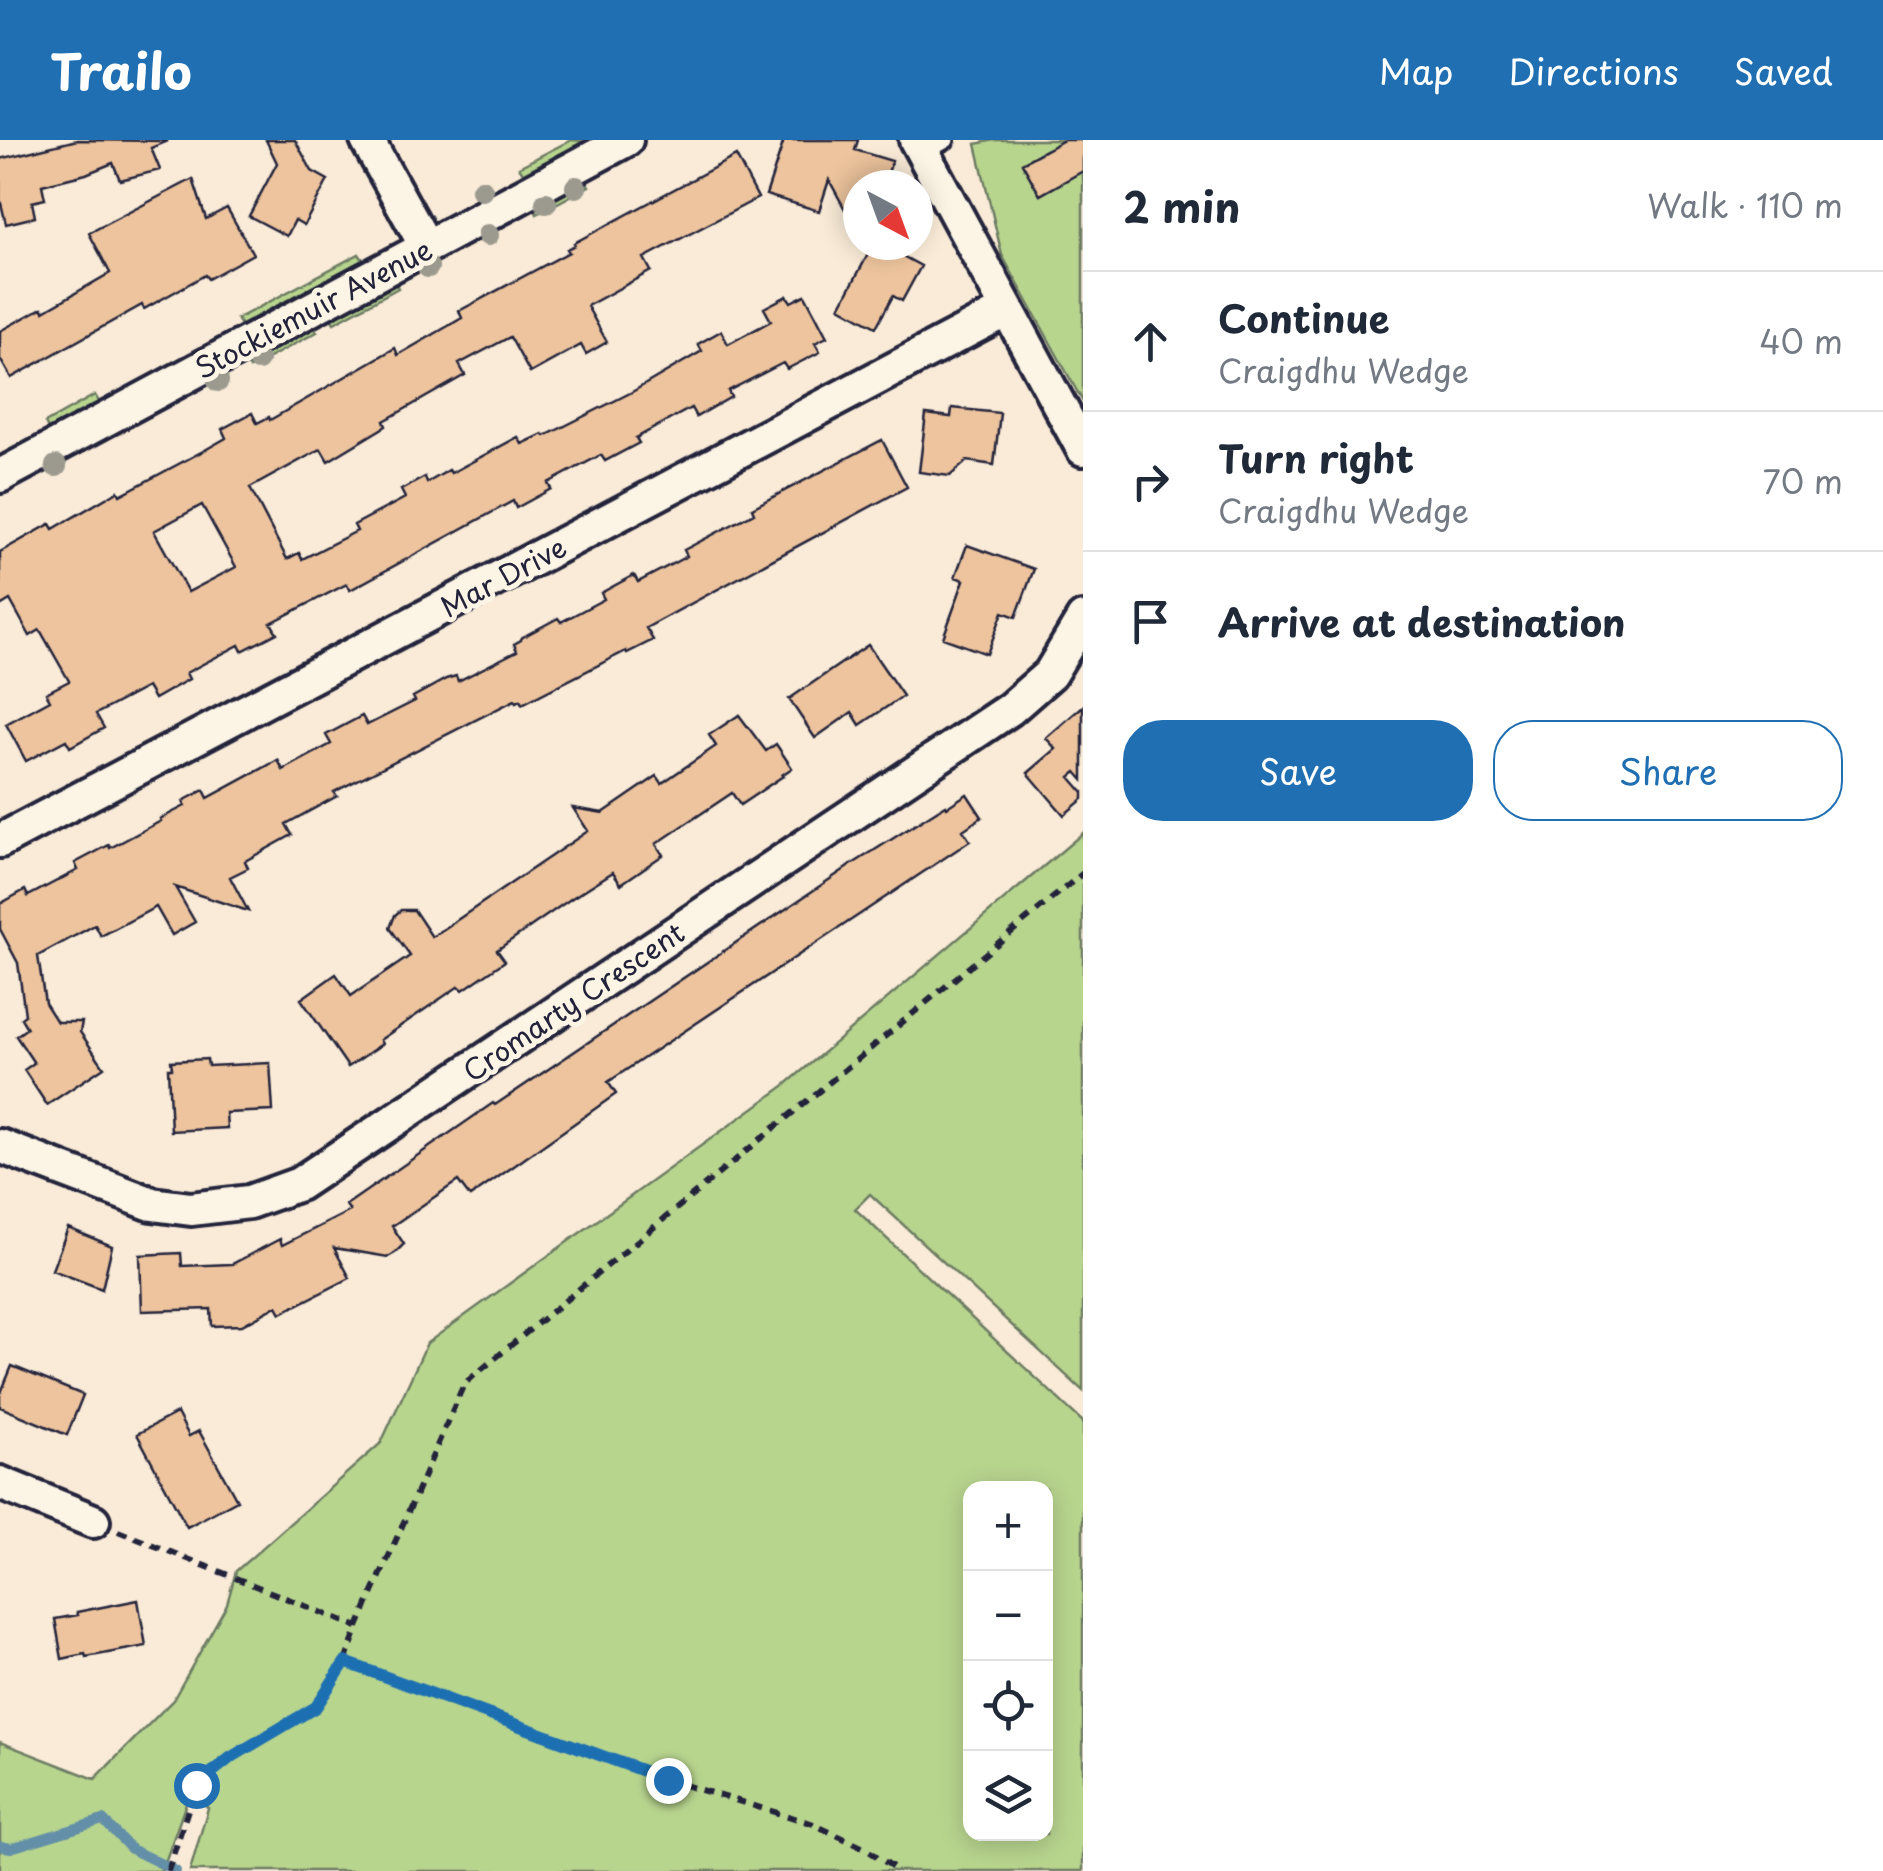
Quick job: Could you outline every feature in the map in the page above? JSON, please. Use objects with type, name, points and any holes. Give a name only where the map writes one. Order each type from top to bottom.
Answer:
[{"type":"street","points":[[366,140],[426,246]]},
{"type":"street","name":"Stockiemuir Avenue","points":[[0,476],[626,140]]},
{"type":"street","points":[[928,144],[1006,310],[1083,449]]},
{"type":"street","name":"Mar Drive","points":[[0,842],[1006,310]]},
{"type":"street","name":"Cromarty Crescent","points":[[0,1146],[152,1204],[190,1209],[249,1202],[300,1184],[1010,709],[1050,674],[1083,619]]},
{"type":"street","points":[[0,1484],[99,1523]]},
{"type":"path","points":[[168,1871],[196,1785],[230,1758],[316,1707],[345,1662],[464,1384],[1083,873]]},
{"type":"path","points":[[99,1523],[358,1627]]},
{"type":"path","points":[[345,1662],[668,1780],[810,1823],[866,1849],[898,1871]]},
{"type":"green space","points":[[571,140],[584,141],[523,173],[519,167]]},
{"type":"green space","points":[[994,140],[1073,140],[1022,163],[1040,195],[1063,182],[1079,166],[1083,173],[1083,402],[1002,255],[976,144]]},
{"type":"green space","points":[[584,178],[589,186],[537,214],[533,206]]},
{"type":"green space","points":[[359,254],[363,260],[241,325],[237,319]]},
{"type":"green space","points":[[395,282],[398,288],[334,323],[330,316]]},
{"type":"green space","points":[[313,325],[317,332],[250,368],[246,362]]},
{"type":"green space","points":[[95,395],[99,402],[48,429],[45,423]]},
{"type":"green space","points":[[1083,833],[1083,1391],[870,1194],[855,1209],[1083,1422],[1083,1871],[190,1871],[208,1808],[191,1789],[162,1871],[0,1871],[0,1742],[95,1779],[173,1700],[227,1604],[236,1571],[381,1443],[427,1343],[784,1086]]},
{"type":"building","points":[[77,140],[168,141],[151,148],[160,170],[120,180],[113,163],[42,185],[45,199],[32,202],[35,217],[6,224],[0,199],[0,159]]},
{"type":"building","points":[[266,140],[295,140],[312,171],[328,180],[304,225],[295,220],[287,236],[249,216],[277,163]]},
{"type":"building","points":[[784,140],[858,140],[855,150],[892,161],[889,170],[843,170],[843,206],[829,180],[819,211],[766,195]]},
{"type":"building","points":[[1064,140],[1083,140],[1083,171],[1040,195],[1022,163]]},
{"type":"building","points":[[736,156],[758,198],[644,258],[651,271],[587,306],[607,342],[586,354],[581,345],[530,373],[510,337],[459,364],[465,375],[384,421],[386,426],[328,461],[321,449],[250,488],[287,559],[299,553],[302,559],[357,531],[354,525],[405,498],[401,490],[425,477],[427,483],[449,470],[451,473],[518,437],[522,444],[545,436],[632,392],[702,351],[698,344],[721,331],[728,344],[771,321],[764,308],[787,296],[791,302],[805,295],[827,337],[815,343],[820,352],[787,369],[783,363],[728,391],[731,397],[696,417],[691,408],[636,438],[639,443],[605,461],[601,455],[548,483],[551,489],[516,508],[513,501],[350,590],[347,584],[271,623],[277,633],[242,651],[239,645],[186,673],[189,679],[154,699],[147,687],[96,714],[104,728],[70,747],[66,740],[26,761],[6,724],[50,700],[46,693],[69,681],[40,630],[30,636],[10,600],[0,606],[0,552],[50,524],[53,529],[118,491],[120,495],[205,450],[226,438],[222,429],[252,413],[257,423],[269,417],[270,420],[395,348],[398,355],[462,318],[459,311],[569,252],[567,249]],"holes":[[[202,505],[236,567],[188,592],[154,531]]]},
{"type":"building","points":[[193,179],[206,219],[227,208],[253,254],[144,309],[142,305],[11,378],[0,359],[0,331],[110,273],[89,233]]},
{"type":"building","points":[[865,260],[910,260],[921,266],[902,301],[893,296],[876,327],[840,307]]},
{"type":"building","points":[[952,408],[1000,413],[994,465],[967,461],[950,476],[919,472],[926,414],[951,417]]},
{"type":"building","points":[[882,440],[907,487],[646,628],[653,640],[522,704],[515,700],[334,792],[337,796],[286,824],[292,835],[245,861],[248,868],[230,877],[248,911],[175,887],[195,922],[172,935],[156,907],[101,936],[95,925],[38,956],[45,1003],[57,1022],[82,1022],[80,1032],[104,1067],[47,1105],[24,1070],[34,1063],[16,1036],[27,1028],[21,1018],[25,1015],[18,963],[0,929],[0,904],[25,890],[28,896],[78,870],[75,863],[161,821],[185,806],[183,801],[204,790],[208,798],[278,760],[283,770],[331,744],[326,735],[362,716],[367,725],[415,701],[413,697],[446,679],[456,676],[458,681],[517,651],[514,644],[521,638],[604,599],[601,593],[634,575],[638,582],[687,556],[684,550],[754,513],[752,508]]},
{"type":"building","points":[[967,545],[1034,569],[1016,617],[1003,612],[987,654],[943,638],[964,580],[955,577]]},
{"type":"building","points":[[868,645],[903,696],[860,725],[852,712],[815,738],[789,699]]},
{"type":"building","points":[[1083,706],[1083,780],[1076,772],[1070,777],[1083,792],[1083,799],[1064,815],[1028,773],[1056,749],[1046,738]]},
{"type":"building","points":[[739,715],[766,751],[776,744],[792,768],[740,805],[732,793],[656,844],[663,855],[621,884],[613,872],[572,898],[497,950],[505,961],[463,990],[459,986],[348,1067],[301,999],[336,974],[351,996],[410,956],[390,928],[401,910],[414,910],[432,937],[588,831],[573,808],[603,813],[657,776],[662,783],[716,746],[709,735]]},
{"type":"building","points":[[967,794],[982,817],[963,830],[970,841],[608,1082],[616,1094],[470,1197],[458,1181],[392,1226],[404,1244],[395,1253],[388,1257],[334,1248],[350,1278],[281,1313],[277,1306],[242,1325],[212,1326],[211,1309],[142,1311],[140,1255],[181,1253],[182,1266],[232,1264],[280,1239],[282,1245],[350,1211],[346,1205],[493,1103],[851,865]]},
{"type":"building","points":[[207,1059],[208,1066],[270,1063],[273,1111],[226,1113],[227,1128],[171,1131],[171,1061]]},
{"type":"building","points":[[68,1228],[112,1246],[102,1289],[52,1270]]},
{"type":"building","points":[[12,1366],[83,1395],[67,1435],[0,1407],[0,1395]]},
{"type":"building","points":[[177,1413],[189,1436],[199,1431],[237,1500],[187,1527],[137,1434]]},
{"type":"building","points":[[138,1600],[146,1646],[62,1659],[55,1619]]},
{"type":"waterway","points":[[0,1846],[11,1848],[103,1820],[131,1849],[176,1871]]},
{"type":"route","points":[[196,1785],[230,1758],[316,1707],[345,1662],[668,1780]]}]
